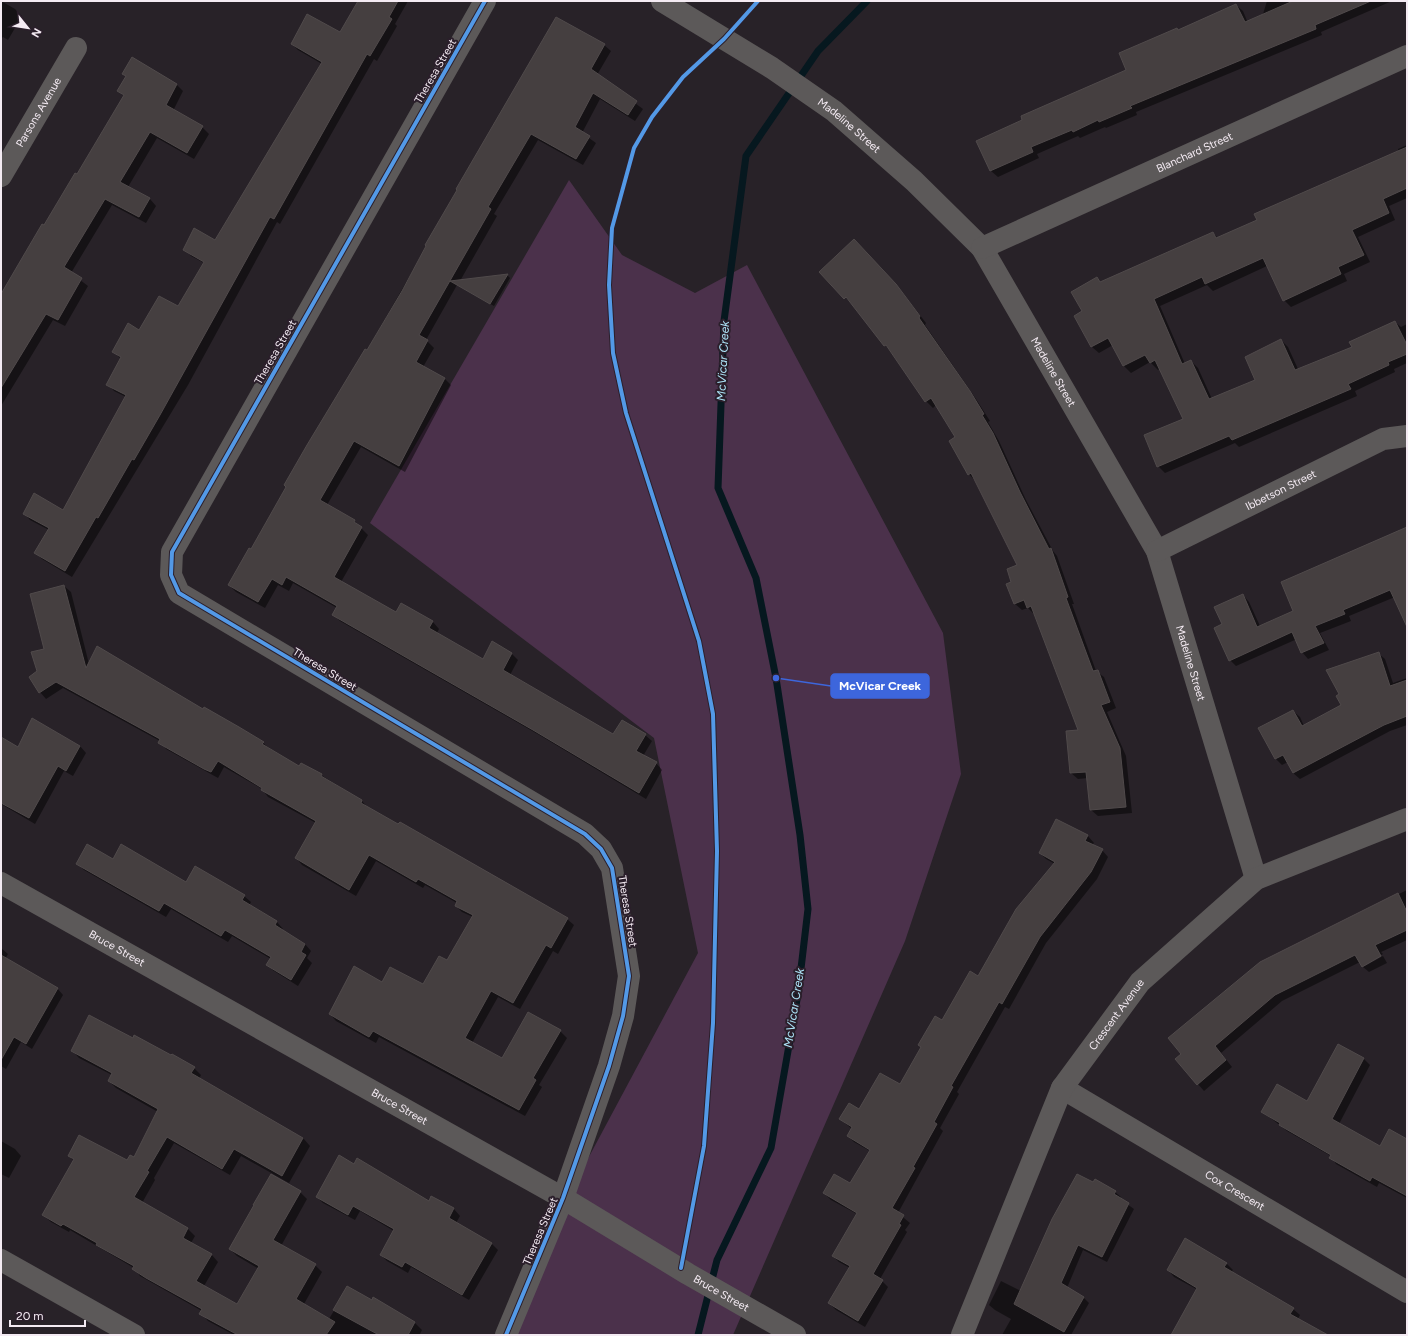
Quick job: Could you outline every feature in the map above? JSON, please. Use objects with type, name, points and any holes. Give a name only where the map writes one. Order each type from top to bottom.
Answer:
[{"type":"street","name":"Theresa Street","points":[[485,1],[172,552],[171,575],[179,593],[585,834],[601,849],[612,868],[629,976],[623,1016],[609,1066],[563,1198],[506,1335]]},
{"type":"street","name":"Madeline Street","points":[[662,1],[772,68],[834,112],[914,181],[982,248],[1157,551],[1256,879]]},
{"type":"street","name":"Parsons Avenue","points":[[1,176],[76,48]]},
{"type":"street","name":"Blanchard Street","points":[[982,248],[1407,56]]},
{"type":"street","name":"Ibbetson Street","points":[[1157,551],[1383,439],[1407,436]]},
{"type":"street","name":"Crescent Avenue","points":[[962,1335],[1062,1088],[1140,982],[1256,879],[1407,819]]},
{"type":"street","name":"Bruce Street","points":[[1,883],[563,1198],[688,1274],[795,1335]]},
{"type":"street","name":"Cox Crescent","points":[[1062,1088],[1407,1292]]},
{"type":"street","points":[[1,1260],[134,1335]]},
{"type":"shaded area","points":[[569,180],[622,255],[695,293],[747,265],[943,633],[961,774],[905,941],[733,1335],[509,1335],[568,1196],[698,953],[654,738],[370,523]]},
{"type":"building","points":[[358,1],[398,1],[389,17],[392,19],[370,56],[367,54],[274,219],[270,217],[134,460],[132,459],[65,571],[34,553],[49,528],[23,514],[34,493],[63,510],[126,395],[106,385],[121,357],[112,352],[128,323],[139,330],[159,296],[178,306],[204,262],[183,250],[194,228],[215,240],[322,62],[291,44],[307,14],[340,32]]},
{"type":"building","points":[[1293,1],[1371,1],[1315,25],[1316,29],[1130,106],[1132,108],[1099,122],[1098,120],[1073,132],[1072,130],[1031,147],[1033,152],[990,171],[976,141],[1022,120],[1021,116],[1126,70],[1119,53],[1177,28],[1178,30],[1236,4],[1245,22]]},
{"type":"building","points":[[556,17],[605,44],[591,69],[637,101],[628,115],[593,93],[575,127],[590,136],[576,159],[531,134],[488,207],[491,209],[419,335],[428,340],[416,362],[445,378],[399,466],[354,441],[320,500],[355,520],[354,522],[362,527],[334,577],[396,612],[401,603],[433,621],[429,628],[483,659],[492,641],[512,653],[503,670],[613,734],[622,720],[646,734],[636,751],[657,762],[639,793],[533,730],[332,615],[337,606],[286,577],[282,585],[272,579],[258,602],[228,585],[249,548],[251,549],[286,487],[284,485],[307,445],[402,291],[426,246],[425,245],[457,190],[456,189]]},
{"type":"building","points":[[132,57],[177,84],[166,105],[203,126],[187,153],[150,132],[120,182],[150,198],[139,217],[105,199],[64,267],[82,278],[58,320],[46,314],[1,388],[1,294],[42,224],[44,225],[75,173],[77,174],[124,95],[117,91],[126,76],[122,74]]},
{"type":"building","points":[[1407,147],[1407,188],[1383,199],[1389,213],[1352,230],[1364,255],[1338,267],[1341,274],[1283,301],[1263,258],[1205,284],[1202,277],[1154,299],[1182,364],[1191,360],[1209,399],[1255,380],[1245,357],[1281,339],[1295,370],[1352,347],[1349,342],[1395,321],[1407,345],[1407,354],[1388,362],[1389,365],[1348,384],[1351,389],[1232,440],[1229,436],[1157,467],[1144,435],[1183,419],[1155,360],[1150,363],[1145,355],[1123,366],[1108,338],[1091,347],[1074,316],[1082,311],[1071,292],[1097,277],[1100,282],[1213,232],[1216,238],[1257,220],[1254,214]]},
{"type":"building","points":[[854,239],[896,284],[920,316],[919,318],[970,391],[984,414],[982,415],[993,433],[1020,492],[1049,549],[1051,548],[1068,597],[1066,598],[1093,671],[1098,670],[1110,702],[1101,705],[1120,748],[1126,807],[1090,810],[1086,772],[1070,773],[1066,731],[1078,730],[1031,606],[1027,608],[1024,600],[1014,604],[1006,584],[1011,582],[1007,569],[1017,565],[971,473],[968,475],[949,441],[955,437],[931,398],[925,402],[886,345],[884,346],[846,297],[844,299],[819,272]]},
{"type":"building","points":[[508,274],[490,304],[450,281]]},
{"type":"building","points":[[1407,527],[1407,627],[1390,590],[1343,610],[1345,614],[1315,626],[1324,643],[1301,653],[1292,632],[1229,661],[1214,628],[1222,624],[1214,607],[1243,594],[1257,627],[1293,611],[1281,582]]},
{"type":"building","points":[[64,585],[86,668],[97,646],[203,709],[204,707],[239,727],[264,742],[262,744],[299,766],[301,763],[322,774],[321,776],[362,800],[361,803],[398,824],[400,822],[568,918],[551,948],[546,945],[513,1003],[491,991],[465,1038],[502,1058],[528,1012],[561,1030],[533,1078],[536,1080],[519,1110],[373,1031],[369,1037],[329,1014],[354,966],[382,982],[390,967],[423,984],[439,956],[447,960],[473,915],[455,906],[457,901],[418,879],[416,882],[369,855],[349,890],[295,858],[316,821],[261,790],[262,788],[218,761],[211,772],[204,769],[158,743],[160,739],[56,682],[39,693],[29,677],[37,671],[31,652],[44,649],[30,594]]},
{"type":"building","points":[[1379,652],[1390,686],[1407,680],[1407,716],[1384,725],[1293,773],[1283,755],[1275,759],[1258,728],[1293,710],[1302,726],[1341,705],[1336,696],[1339,694],[1326,670]]},
{"type":"building","points":[[32,718],[80,746],[66,771],[58,766],[29,818],[1,803],[1,737],[18,747]]},
{"type":"building","points":[[1056,819],[1088,835],[1085,841],[1103,849],[1091,872],[1040,937],[1002,1004],[999,1002],[951,1086],[953,1087],[934,1122],[937,1124],[913,1167],[915,1168],[892,1208],[904,1215],[899,1224],[901,1225],[873,1274],[883,1280],[858,1321],[828,1303],[850,1266],[832,1256],[857,1213],[823,1193],[834,1174],[850,1183],[870,1150],[847,1136],[852,1127],[839,1119],[849,1103],[859,1109],[880,1073],[900,1084],[921,1047],[918,1045],[935,1016],[942,1020],[970,971],[978,976],[1016,909],[1055,862],[1039,853]]},
{"type":"building","points":[[87,844],[113,859],[121,844],[186,882],[195,866],[245,895],[242,900],[277,921],[275,925],[305,944],[301,952],[306,955],[291,980],[266,965],[271,957],[225,930],[221,936],[164,903],[159,911],[76,864]]},
{"type":"building","points":[[1398,893],[1407,912],[1407,930],[1375,945],[1381,956],[1362,967],[1355,955],[1275,995],[1215,1046],[1226,1060],[1197,1085],[1175,1059],[1181,1054],[1168,1038],[1260,962]]},
{"type":"building","points":[[1,955],[58,988],[26,1044],[14,1037],[1,1060]]},
{"type":"building","points":[[89,1015],[133,1038],[134,1035],[195,1067],[191,1073],[303,1138],[282,1176],[234,1149],[222,1169],[167,1137],[134,1197],[188,1228],[183,1238],[212,1254],[196,1281],[237,1304],[259,1266],[229,1249],[253,1205],[271,1174],[301,1191],[273,1240],[316,1264],[296,1299],[335,1322],[326,1335],[238,1335],[199,1314],[202,1309],[146,1278],[132,1269],[134,1266],[96,1245],[97,1243],[63,1224],[61,1226],[42,1215],[74,1159],[68,1156],[79,1135],[127,1160],[130,1155],[134,1157],[158,1109],[108,1081],[112,1073],[71,1051]]},
{"type":"building","points":[[1338,1044],[1364,1058],[1332,1119],[1380,1146],[1389,1129],[1407,1139],[1407,1196],[1372,1177],[1370,1181],[1329,1158],[1331,1155],[1279,1125],[1280,1123],[1261,1112],[1277,1084],[1307,1101]]},
{"type":"building","points":[[339,1155],[354,1164],[357,1158],[429,1201],[431,1196],[454,1208],[449,1218],[492,1243],[462,1295],[405,1262],[402,1267],[380,1255],[394,1229],[353,1206],[348,1215],[316,1197]]},
{"type":"building","points":[[1077,1174],[1093,1182],[1095,1179],[1116,1191],[1114,1194],[1129,1203],[1102,1257],[1078,1245],[1061,1283],[1084,1297],[1064,1332],[1014,1304],[1052,1219]]},
{"type":"building","points":[[1185,1238],[1227,1263],[1224,1267],[1294,1308],[1290,1314],[1328,1335],[1171,1335],[1197,1288],[1167,1270]]},
{"type":"building","points":[[347,1286],[372,1300],[373,1297],[415,1322],[408,1335],[379,1335],[333,1310]]},
{"type":"waterway","name":"McVicar Creek","points":[[698,1335],[717,1260],[771,1148],[798,994],[808,909],[800,835],[776,678],[756,578],[718,488],[724,321],[746,156],[818,51],[867,1]]},
{"type":"cycle path","points":[[485,1],[172,552],[171,575],[179,593],[585,834],[601,849],[612,868],[629,976],[623,1016],[609,1066],[563,1198],[506,1335]]},
{"type":"cycle path","points":[[681,1268],[704,1146],[713,1023],[717,851],[713,714],[699,641],[626,413],[613,353],[609,285],[612,228],[634,148],[652,117],[683,77],[724,39],[758,1]]},
{"type":"place","name":"McVicar Creek","points":[[776,678]]}]
